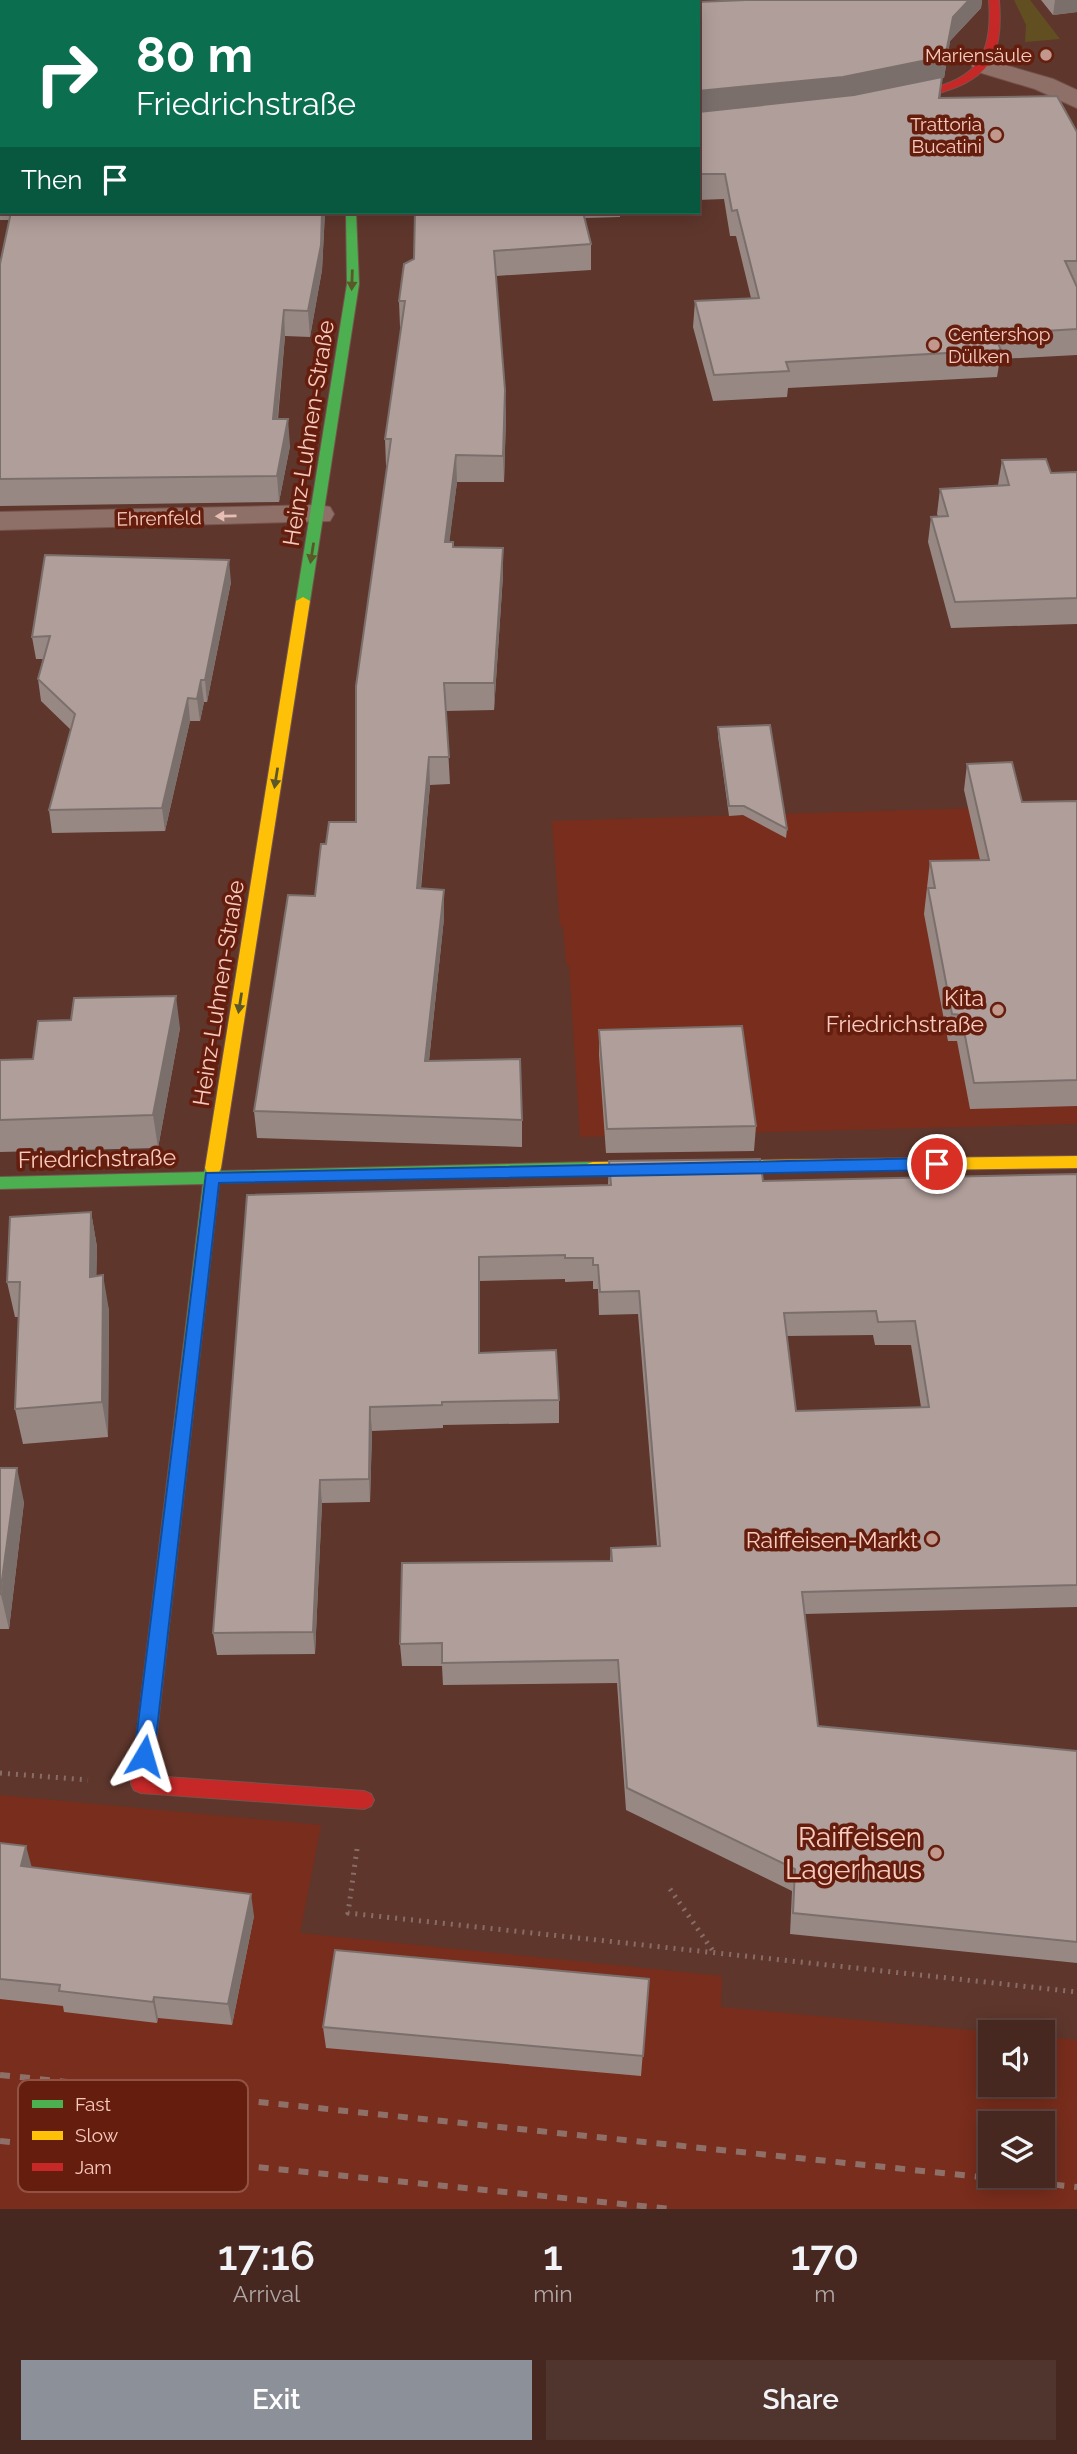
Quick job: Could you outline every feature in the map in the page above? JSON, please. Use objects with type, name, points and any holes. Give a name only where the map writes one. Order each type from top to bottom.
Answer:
[{"type":"street","points":[[872,106],[937,90],[974,77],[984,66],[998,38],[994,0]]},
{"type":"street","points":[[984,66],[1044,84],[1077,100]]},
{"type":"street","name":"Heinz-Luhnen-Straße","points":[[141,1784],[211,1178],[319,514],[353,284],[351,214]]},
{"type":"street","name":"Ehrenfeld","points":[[0,521],[319,514]]},
{"type":"street","name":"Friedrichstraße","points":[[0,1183],[546,1169],[1077,1162]]},
{"type":"street","points":[[141,1784],[364,1800]]},
{"type":"path","points":[[0,1773],[141,1784]]},
{"type":"path","points":[[364,1800],[348,1913],[1077,1992]]},
{"type":"path","points":[[670,1889],[713,1952]]},
{"type":"shaded area","points":[[1014,0],[1030,0],[1060,39],[1025,42],[1026,25]]},
{"type":"shaded area","points":[[1077,805],[1077,1124],[580,1137],[569,965],[566,964],[563,927],[560,926],[552,821]]},
{"type":"shaded area","points":[[0,1795],[321,1825],[300,1933],[722,1976],[721,2007],[978,2031],[978,2097],[1055,2097],[1055,2038],[1077,2040],[1077,2209],[0,2209]]},
{"type":"building","points":[[969,0],[953,17],[946,53],[922,61],[843,77],[700,91],[700,2]]},
{"type":"building","points":[[942,77],[939,98],[1057,96],[1077,132],[1077,261],[1065,261],[1077,287],[1077,329],[994,334],[1001,350],[786,362],[789,371],[714,375],[695,301],[759,298],[737,210],[732,211],[725,174],[700,174],[700,112],[854,95]]},
{"type":"building","points":[[11,214],[322,214],[321,245],[308,311],[284,310],[273,419],[288,419],[277,476],[0,479],[0,264]]},
{"type":"building","points":[[415,214],[584,214],[591,244],[494,251],[505,390],[503,456],[456,455],[445,542],[453,542],[453,547],[503,548],[494,683],[444,683],[449,757],[429,757],[417,888],[444,890],[425,1061],[520,1059],[522,1120],[254,1111],[288,895],[315,896],[321,844],[326,844],[329,822],[356,822],[356,686],[391,439],[385,439],[405,301],[399,301],[404,264],[414,259]]},
{"type":"building","points":[[1046,459],[1051,473],[1077,472],[1077,598],[955,602],[931,517],[948,516],[940,489],[1009,485],[1002,460]]},
{"type":"building","points":[[45,555],[229,560],[205,680],[201,680],[197,699],[188,698],[162,808],[49,810],[75,714],[38,679],[50,636],[32,637]]},
{"type":"building","points":[[770,725],[787,829],[744,806],[729,806],[718,727]]},
{"type":"building","name":"Kita Friedrichstraße","points":[[1012,762],[1022,802],[1077,801],[1077,1080],[974,1083],[961,1015],[952,1014],[928,888],[935,888],[930,861],[989,860],[967,764]]},
{"type":"building","points":[[176,996],[153,1115],[0,1120],[0,1060],[33,1059],[38,1021],[71,1020],[74,998]]},
{"type":"building","points":[[742,1026],[756,1126],[607,1129],[599,1030]]},
{"type":"building","points":[[760,1159],[763,1181],[1077,1174],[1077,1585],[802,1592],[818,1726],[1077,1751],[1077,1942],[793,1913],[795,1869],[627,1788],[618,1660],[442,1663],[442,1643],[400,1644],[402,1563],[612,1561],[611,1548],[660,1546],[639,1291],[600,1292],[598,1265],[593,1265],[593,1258],[565,1258],[565,1255],[479,1257],[479,1353],[556,1350],[559,1400],[442,1402],[442,1405],[370,1407],[369,1479],[320,1480],[313,1632],[213,1633],[247,1195],[611,1185],[609,1161]],"holes":[[[876,1311],[878,1322],[915,1321],[929,1407],[796,1411],[784,1313]]]},
{"type":"building","points":[[91,1212],[90,1277],[103,1275],[102,1402],[15,1409],[20,1282],[7,1282],[10,1217]]},
{"type":"building","points":[[0,1468],[17,1468],[0,1595]]},
{"type":"building","points":[[0,1843],[26,1846],[21,1866],[251,1894],[228,2004],[154,1997],[153,2002],[59,1991],[60,1985],[0,1979]]},
{"type":"building","points":[[335,1950],[649,1979],[643,2056],[323,2027]]},
{"type":"railway","points":[[0,2075],[48,2080]]},
{"type":"railway","points":[[248,2101],[1077,2187]]},
{"type":"railway","points":[[0,2141],[18,2143]]},
{"type":"railway","points":[[248,2166],[672,2209]]},
{"type":"traffic: fast","points":[[303,601],[353,284],[351,214]]},
{"type":"traffic: fast","points":[[147,1732],[213,1168]]},
{"type":"traffic: fast","points":[[0,1183],[593,1168]]},
{"type":"traffic: slow","points":[[213,1168],[303,601]]},
{"type":"traffic: slow","points":[[593,1168],[1077,1162]]},
{"type":"traffic: jam","points":[[889,102],[954,84],[971,76],[984,64],[992,48],[996,27],[994,0]]},
{"type":"traffic: jam","points":[[147,1732],[141,1784],[364,1800]]},
{"type":"place","name":"Mariensäule","points":[[1046,55]]},
{"type":"place","name":"Trattoria Bucatini","points":[[996,135]]},
{"type":"place","name":"Centershop Dülken","points":[[934,345]]},
{"type":"place","name":"Kita Friedrichstraße","points":[[998,1010]]},
{"type":"place","name":"Raiffeisen-Markt","points":[[932,1539]]},
{"type":"place","name":"Raiffeisen Lagerhaus","points":[[936,1853]]},
{"type":"route","points":[[144,1756],[211,1178],[546,1169],[937,1164]]}]
